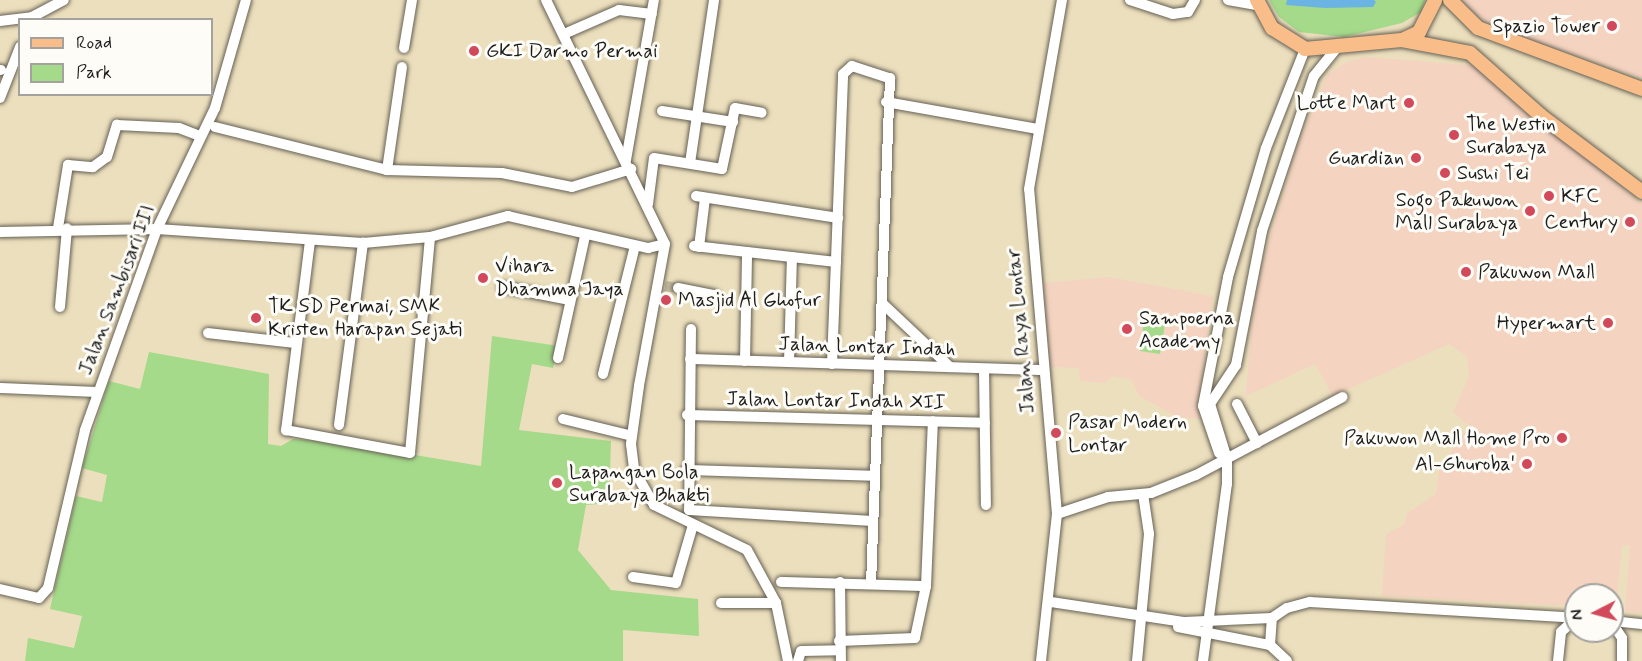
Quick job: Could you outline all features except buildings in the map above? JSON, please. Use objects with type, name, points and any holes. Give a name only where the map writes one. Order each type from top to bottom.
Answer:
[{"type":"main road","points":[[1257,3],[1272,28],[1305,49],[1335,50],[1402,40],[1419,32],[1435,0]]},
{"type":"main road","points":[[1450,0],[1478,28],[1642,89]]},
{"type":"main road","points":[[1402,40],[1470,53],[1540,116],[1642,192]]},
{"type":"street","points":[[2,18],[32,18],[63,0]]},
{"type":"street","name":"Jalan Sambisari III","points":[[0,589],[39,598],[48,588],[98,392],[157,229],[200,135],[215,108],[246,0]]},
{"type":"street","points":[[404,48],[412,0]]},
{"type":"street","points":[[546,0],[648,204],[665,244],[662,285],[632,436],[634,470],[647,498],[693,525],[744,548],[776,603],[795,659],[913,640],[926,586],[933,421]]},
{"type":"street","points":[[628,164],[654,0]]},
{"type":"street","points":[[690,163],[714,0]]},
{"type":"street","name":"Jalan Raya Lontar","points":[[1041,661],[1051,605],[1057,514],[1029,208],[1038,129],[1062,0]]},
{"type":"street","points":[[1130,0],[1173,14],[1188,12],[1195,0]]},
{"type":"street","points":[[1228,0],[1257,3]]},
{"type":"street","points":[[564,34],[619,10],[652,15]]},
{"type":"street","points":[[1225,462],[1203,406],[1240,228],[1305,49]]},
{"type":"street","points":[[1203,661],[1225,462],[1210,404],[1236,365],[1262,231],[1311,85],[1335,50]]},
{"type":"street","points":[[0,98],[18,52]]},
{"type":"street","points":[[387,170],[402,67]]},
{"type":"street","points":[[832,364],[845,68],[886,73],[890,78],[886,102],[882,303],[871,583]]},
{"type":"street","points":[[1293,79],[1311,85]]},
{"type":"street","points":[[886,102],[1038,129]]},
{"type":"street","points":[[648,204],[654,158],[722,169],[735,108],[762,114]]},
{"type":"street","points":[[662,111],[733,122]]},
{"type":"street","points":[[60,307],[68,165],[93,167],[107,157],[117,124],[179,128],[200,135]]},
{"type":"street","points":[[215,127],[387,170],[502,173],[572,187],[628,164]]},
{"type":"street","points":[[836,262],[696,246],[700,197],[838,218]]},
{"type":"street","points":[[0,232],[63,228],[157,229],[363,243],[430,237],[504,216],[635,246],[665,244]]},
{"type":"street","points":[[1240,228],[1262,231]]},
{"type":"street","points":[[558,358],[585,236]]},
{"type":"street","points":[[310,241],[294,343],[286,426],[291,433],[410,453],[430,237]]},
{"type":"street","points":[[339,425],[363,243]]},
{"type":"street","points":[[603,374],[635,246]]},
{"type":"street","points":[[745,361],[747,252]]},
{"type":"street","points":[[789,362],[792,257]]},
{"type":"street","points":[[503,288],[569,300]]},
{"type":"street","points":[[678,288],[714,295]]},
{"type":"street","points":[[882,303],[950,367]]},
{"type":"street","points":[[691,329],[686,470],[688,507],[696,513],[873,521]]},
{"type":"street","points":[[208,333],[294,343]]},
{"type":"street","name":"Jalan Lontar Indah","points":[[690,359],[1043,370]]},
{"type":"street","points":[[984,369],[986,505]]},
{"type":"street","points":[[0,388],[98,392]]},
{"type":"street","points":[[1057,514],[1108,497],[1143,494],[1225,462],[1343,397]]},
{"type":"street","points":[[1237,404],[1257,443]]},
{"type":"street","name":"Jalan Lontar Indah XII","points":[[687,415],[985,423]]},
{"type":"street","points":[[563,419],[632,436]]},
{"type":"street","points":[[686,470],[875,476]]},
{"type":"street","points":[[1137,661],[1149,534],[1143,494]]},
{"type":"street","points":[[633,577],[676,583],[693,525]]},
{"type":"street","points":[[781,582],[926,586]]},
{"type":"street","points":[[840,582],[840,651]]},
{"type":"street","points":[[1213,583],[1223,617]]},
{"type":"street","points":[[721,603],[776,603]]},
{"type":"street","points":[[1142,620],[1272,618],[1287,608],[1310,603],[1564,617]]},
{"type":"street","points":[[1051,605],[1205,631],[1270,645],[1287,661]]},
{"type":"street","points":[[1270,645],[1272,618]]},
{"type":"street","points":[[1624,623],[1642,624]]},
{"type":"street","points":[[1558,661],[1561,632],[1564,629]]},
{"type":"street","points":[[1622,661],[1623,643]]},
{"type":"shaded area","points":[[1462,0],[1642,0],[1642,78],[1506,32],[1474,16]]},
{"type":"shaded area","points":[[1367,57],[1477,66],[1642,204],[1642,613],[1625,611],[1630,546],[1622,545],[1618,583],[1564,583],[1564,605],[1382,596],[1386,534],[1404,525],[1407,513],[1436,494],[1440,467],[1469,426],[1453,412],[1469,376],[1467,356],[1449,344],[1333,396],[1315,364],[1246,396],[1254,291],[1297,147],[1327,75],[1347,62]]},
{"type":"shaded area","name":"Sampoerna Academy","points":[[1109,277],[1213,296],[1198,400],[1200,419],[1177,417],[1139,396],[1132,380],[1112,376],[1105,383],[1080,381],[1079,368],[1046,367],[1044,283]]},
{"type":"green space","points":[[1269,0],[1425,0],[1421,12],[1402,23],[1344,37],[1299,32],[1279,17]]},
{"type":"green space","points":[[1144,321],[1165,324],[1160,354],[1140,351]]},
{"type":"green space","points":[[492,336],[559,346],[553,368],[532,364],[519,430],[611,441],[609,503],[586,505],[578,550],[611,590],[698,599],[699,636],[623,630],[623,661],[25,661],[28,638],[74,648],[82,616],[50,609],[76,496],[102,502],[107,475],[82,468],[109,381],[140,389],[149,352],[269,374],[268,444],[281,446],[293,439],[343,443],[481,466]]},
{"type":"water","points":[[1287,0],[1374,0],[1376,2],[1373,7],[1325,8],[1286,5]]},
{"type":"tunnel","points":[[665,286],[678,288]]},
{"type":"place","name":"Spazio Tower","points":[[1612,26]]},
{"type":"place","name":"GKI Darmo Permai","points":[[474,51]]},
{"type":"place","name":"Lotte Mart","points":[[1409,103]]},
{"type":"place","name":"The Westin Surabaya","points":[[1454,135]]},
{"type":"place","name":"Guardian","points":[[1416,158]]},
{"type":"place","name":"Sushi Tei","points":[[1445,173]]},
{"type":"place","name":"KFC","points":[[1549,196]]},
{"type":"place","name":"Sogo Pakuwon Mall Surabaya","points":[[1530,211]]},
{"type":"place","name":"Century","points":[[1630,222]]},
{"type":"place","name":"Pakuwon Mall","points":[[1466,272]]},
{"type":"place","name":"Vihara Dhamma Jaya","points":[[483,278]]},
{"type":"place","name":"Masjid Al Ghofur","points":[[666,300]]},
{"type":"place","name":"TK SD Permai, SMK Kristen Harapan Sejati","points":[[256,318]]},
{"type":"place","name":"Hypermart","points":[[1608,323]]},
{"type":"place","name":"Sampoerna Academy","points":[[1127,329]]},
{"type":"place","name":"Pasar Modern Lontar","points":[[1056,433]]},
{"type":"place","name":"Pakuwon Mall Home Pro","points":[[1562,438]]},
{"type":"place","name":"Al-Ghuroba'","points":[[1527,464]]},
{"type":"place","name":"Lapangan Bola Surabaya Bhakti","points":[[557,483]]}]
